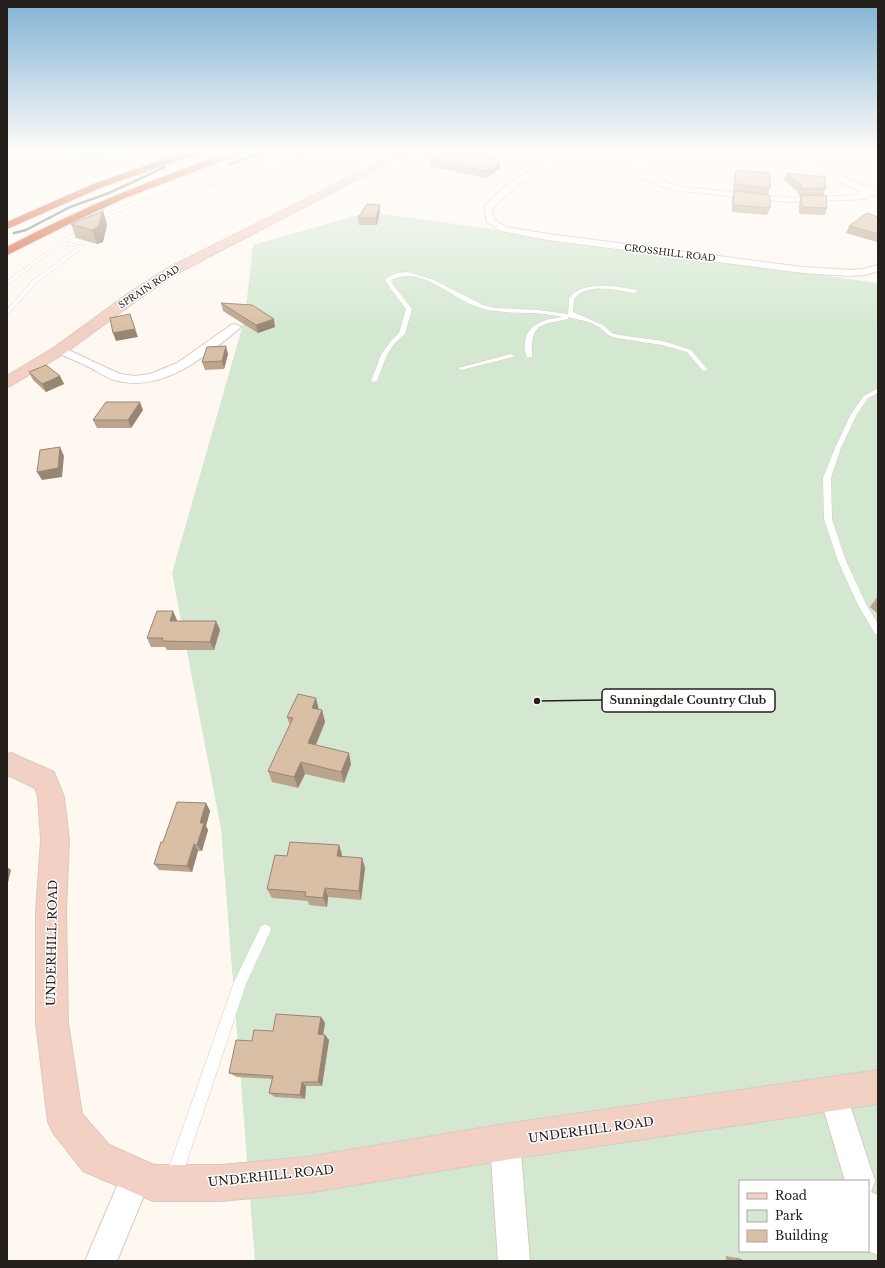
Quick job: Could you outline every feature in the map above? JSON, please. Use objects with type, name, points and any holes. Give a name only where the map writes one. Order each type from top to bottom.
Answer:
[{"type":"highway","points":[[7,226],[40,211]]},
{"type":"highway","points":[[7,252],[51,228],[87,211]]},
{"type":"street","name":"SPRAIN ROAD","points":[[7,382],[60,350],[131,298],[170,272],[290,211]]},
{"type":"street","name":"CROSSHILL ROAD","points":[[488,211],[490,220],[504,229],[548,237],[777,267],[849,273],[865,272],[878,268]]},
{"type":"street","points":[[60,350],[118,376],[139,379],[163,375],[176,370],[235,327]]},
{"type":"street","name":"UNDERHILL ROAD","points":[[7,765],[11,764],[45,780],[51,797],[55,840],[51,911],[52,1023],[66,1122],[96,1158],[153,1183],[221,1183],[307,1175],[505,1142],[878,1087]]},
{"type":"street","points":[[834,1094],[860,1180]]},
{"type":"street","points":[[505,1142],[514,1261]]},
{"type":"street","points":[[101,1261],[137,1176]]},
{"type":"street","points":[[869,1209],[878,1239]]},
{"type":"lane","points":[[7,283],[62,243],[91,224],[116,211]]},
{"type":"lane","points":[[7,313],[9,308],[34,282],[82,246],[62,243]]},
{"type":"lane","points":[[374,381],[384,355],[392,343],[402,334],[406,323],[409,309],[403,299],[390,285],[388,279],[398,274],[408,274],[444,286],[460,298],[490,309],[530,311],[576,317],[591,321],[601,326],[610,334],[618,337],[663,343],[689,351],[705,370]]},
{"type":"lane","points":[[576,317],[570,313],[569,303],[573,295],[581,291],[596,288],[614,288],[634,291]]},
{"type":"lane","points":[[529,357],[529,337],[534,327],[545,321],[576,317]]},
{"type":"lane","points":[[461,368],[511,356]]},
{"type":"lane","points":[[878,390],[866,397],[854,414],[838,448],[827,478],[827,492],[828,519],[842,562],[862,605],[878,632]]},
{"type":"lane","points":[[171,1183],[240,982],[265,930]]},
{"type":"green space","points":[[369,212],[878,283],[878,1261],[255,1261],[221,829],[172,573],[245,317],[253,245]]},
{"type":"building","points":[[103,211],[98,227],[92,230],[71,224]]},
{"type":"building","points":[[362,211],[378,211],[376,218],[358,218]]},
{"type":"building","points":[[867,213],[878,217],[878,234],[849,226]]},
{"type":"building","points":[[221,303],[252,305],[274,319],[256,325]]},
{"type":"building","points":[[130,314],[135,329],[113,333],[110,318]]},
{"type":"building","points":[[226,346],[222,361],[202,362],[207,347]]},
{"type":"building","points":[[46,365],[60,376],[42,384],[29,372]]},
{"type":"building","points":[[106,402],[140,402],[128,420],[93,420]]},
{"type":"building","points":[[60,447],[58,468],[37,472],[40,450]]},
{"type":"building","points":[[157,611],[173,611],[170,621],[216,621],[210,642],[162,641],[163,638],[147,638]]},
{"type":"building","points":[[298,694],[316,698],[312,708],[322,710],[308,743],[349,753],[341,772],[301,762],[294,777],[268,771],[293,718],[287,717]]},
{"type":"building","points":[[177,802],[206,803],[200,823],[204,823],[197,845],[194,844],[187,866],[154,864],[161,842],[163,842]]},
{"type":"building","points":[[290,842],[339,845],[337,856],[362,858],[359,891],[325,888],[323,898],[305,896],[306,892],[267,889],[275,855],[287,856]]},
{"type":"building","points":[[276,1014],[321,1017],[318,1034],[325,1035],[318,1082],[302,1082],[300,1095],[269,1093],[273,1076],[229,1073],[236,1040],[252,1041],[254,1030],[273,1031]]},
{"type":"building","points":[[737,1258],[744,1261],[737,1261]]},
{"type":"waterway","points":[[14,233],[26,230],[62,211]]},
{"type":"place","name":"Sunningdale Country Club","points":[[537,701]]}]
